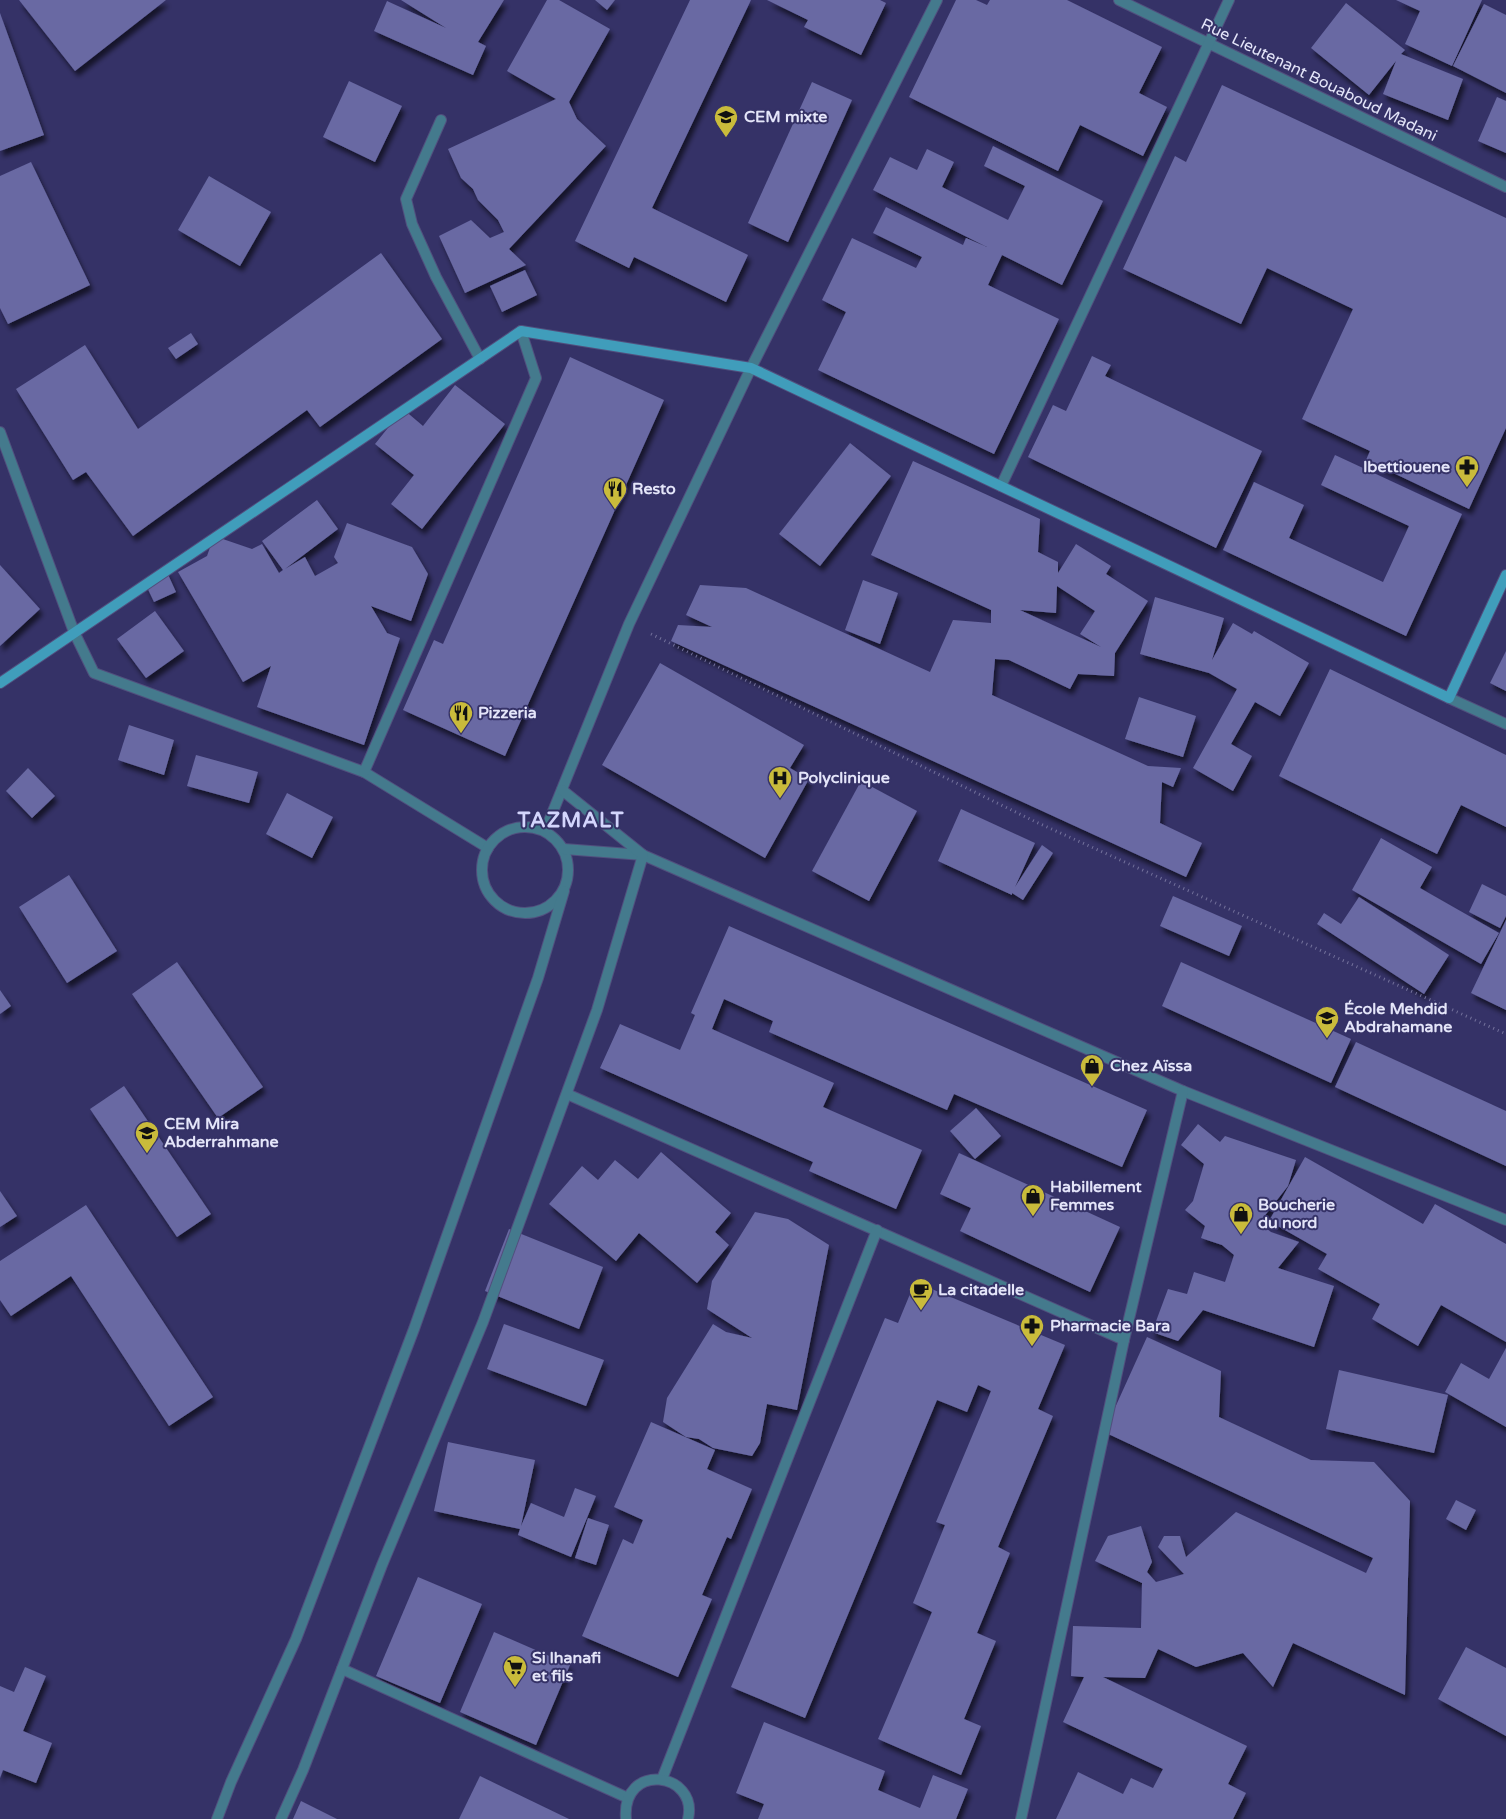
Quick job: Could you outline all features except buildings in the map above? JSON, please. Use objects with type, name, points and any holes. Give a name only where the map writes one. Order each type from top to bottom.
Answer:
[{"type":"main road","points":[[0,683],[521,331],[751,368],[1449,698],[1506,575]]},
{"type":"street","points":[[546,831],[629,624],[751,368],[937,0]]},
{"type":"street","name":"Rue Lieutenant Bouaboud Madani","points":[[1119,0],[1506,187]]},
{"type":"street","points":[[1001,486],[1229,0]]},
{"type":"street","points":[[441,120],[406,199],[412,224],[436,277],[480,359]]},
{"type":"street","points":[[364,772],[536,378],[521,331]]},
{"type":"street","points":[[0,432],[74,632],[94,673],[364,772],[488,848]]},
{"type":"street","points":[[1449,698],[1506,724]]},
{"type":"street","points":[[562,790],[643,855],[1184,1091],[1506,1220]]},
{"type":"street","points":[[217,1819],[231,1782],[296,1638],[414,1329],[538,978],[569,876],[569,864],[564,849],[546,831],[531,826],[511,828],[497,836],[488,848],[481,868],[484,884],[490,897],[502,906],[516,913],[539,912],[549,907],[564,891]]},
{"type":"street","points":[[564,849],[643,855]]},
{"type":"street","points":[[281,1819],[303,1770],[382,1565],[483,1322],[597,1010],[643,855]]},
{"type":"street","points":[[1021,1819],[1124,1340],[1184,1091]]},
{"type":"street","points":[[567,1094],[1124,1340]]},
{"type":"street","points":[[662,1779],[876,1230]]},
{"type":"street","points":[[342,1669],[628,1798]]},
{"type":"street","points":[[626,1819],[625,1808],[633,1789],[641,1783],[662,1779],[671,1782],[683,1792],[689,1806],[688,1819]]},
{"type":"path","points":[[629,624],[1036,822],[1506,1034]]},
{"type":"place","name":"CEM mixte","points":[[726,138]]},
{"type":"place","name":"Ibettiouene","points":[[1467,488]]},
{"type":"place","name":"Resto","points":[[615,510]]},
{"type":"place","name":"Pizzeria","points":[[461,734]]},
{"type":"place","name":"Polyclinique","points":[[780,799]]},
{"type":"place","name":"École Mehdid Abdrahamane","points":[[1327,1039]]},
{"type":"place","name":"Chez Aïssa","points":[[1092,1087]]},
{"type":"place","name":"CEM Mira Abderrahmane","points":[[147,1154]]},
{"type":"place","name":"Habillement Femmes","points":[[1033,1217]]},
{"type":"place","name":"Boucherie du nord","points":[[1241,1235]]},
{"type":"place","name":"La citadelle","points":[[921,1311]]},
{"type":"place","name":"Pharmacie Bara","points":[[1032,1347]]},
{"type":"place","name":"Si lhanafi et fils","points":[[515,1688]]},
{"type":"district","name":"TAZMALT","points":[[571,820]]}]
